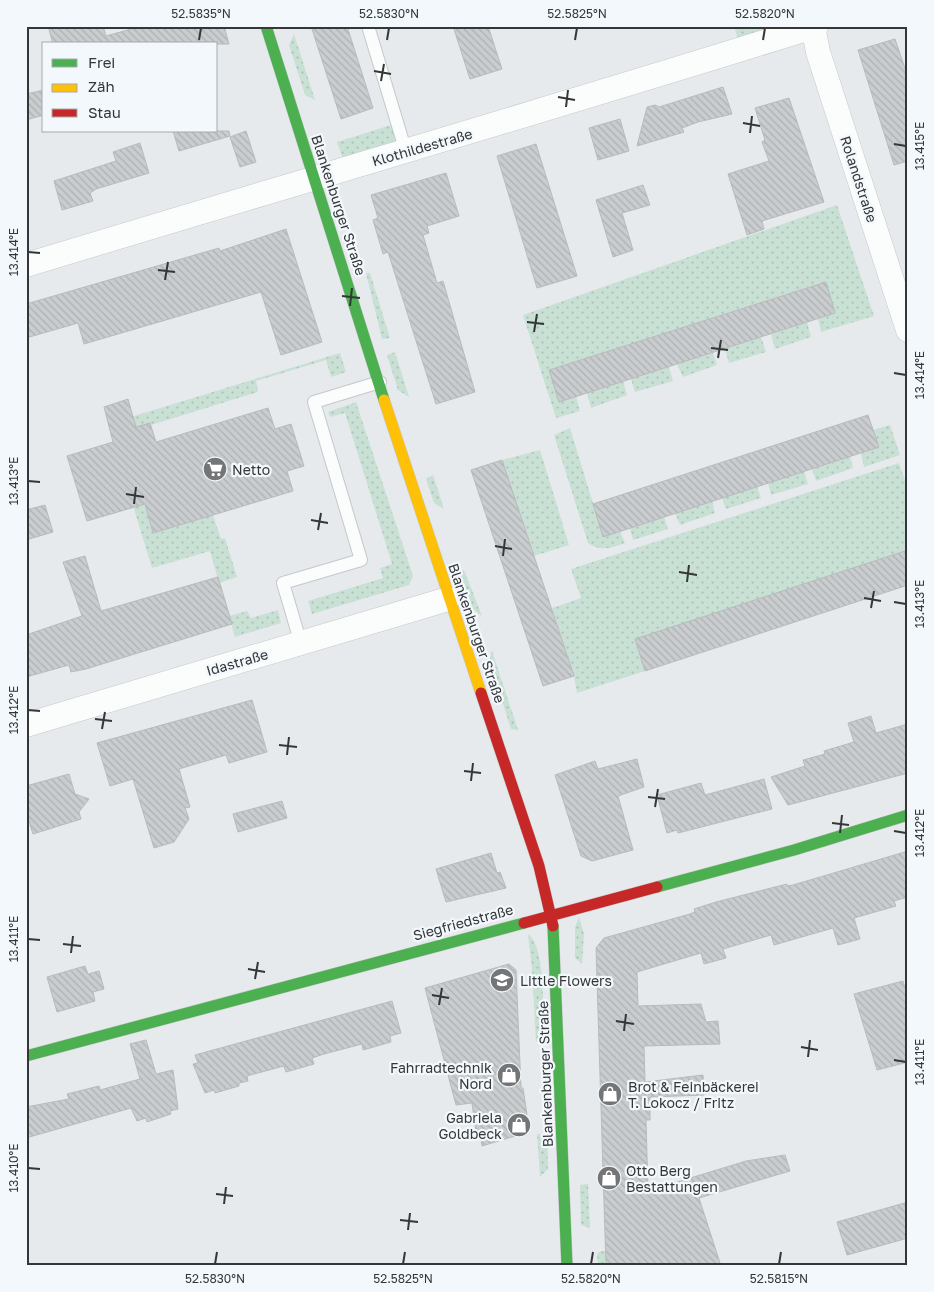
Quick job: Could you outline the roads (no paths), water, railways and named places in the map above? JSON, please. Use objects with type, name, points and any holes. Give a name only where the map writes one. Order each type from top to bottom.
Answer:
[{"type":"main road","name":"Blankenburger Straße","points":[[266,26],[448,599],[494,727],[539,866],[552,914],[556,955],[567,1266]]},
{"type":"main road","name":"Siegfriedstraße","points":[[26,1056],[794,850],[908,815]]},
{"type":"street","name":"Klothildestraße","points":[[26,265],[315,177],[406,152],[814,27]]},
{"type":"street","name":"Rolandstraße","points":[[814,27],[818,52],[908,330]]},
{"type":"street","name":"Idastraße","points":[[26,725],[448,599]]},
{"type":"lane","points":[[368,26],[406,152]]},
{"type":"lane","points":[[302,644],[283,583],[361,560],[314,402],[380,382]]},
{"type":"place","name":"Netto","points":[[215,469]]},
{"type":"place","name":"Little Flowers","points":[[502,980]]},
{"type":"place","name":"Fahrradtechnik Nord","points":[[509,1075]]},
{"type":"place","name":"Brot & Feinbäckerei T. Lokocz / Fritz","points":[[610,1094]]},
{"type":"place","name":"Gabriela Goldbeck","points":[[519,1125]]},
{"type":"place","name":"Otto Berg Bestattungen","points":[[609,1178]]}]
